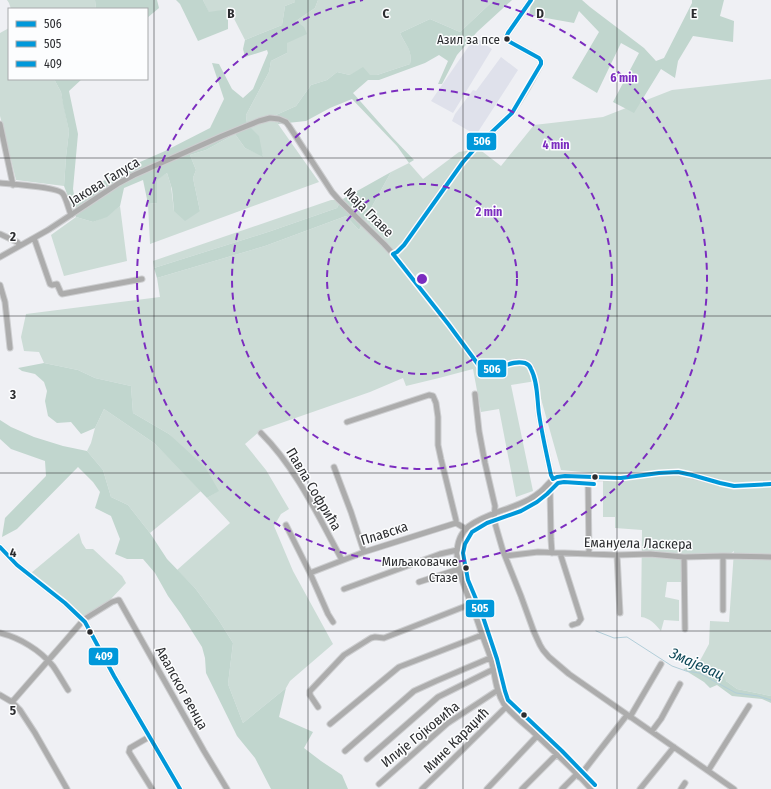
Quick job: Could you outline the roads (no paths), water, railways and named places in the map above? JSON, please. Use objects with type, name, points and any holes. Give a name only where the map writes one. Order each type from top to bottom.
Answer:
[{"type":"street","points":[[393,254],[404,245],[463,162],[478,145],[512,113],[541,64],[539,58],[510,42],[506,38],[531,0]]},
{"type":"street","name":"Маја Главе","points":[[246,126],[259,120],[270,118],[279,118],[286,122],[339,200],[393,254],[480,366],[485,369],[490,369],[512,362],[520,362],[527,363],[531,367],[534,375],[544,441],[553,479]]},
{"type":"street","points":[[0,124],[13,185]]},
{"type":"street","name":"Јакова Галуса","points":[[0,257],[34,238],[119,183],[134,175],[246,126]]},
{"type":"street","points":[[0,183],[50,189],[62,193],[71,215]]},
{"type":"street","points":[[0,234],[20,245]]},
{"type":"street","points":[[34,238],[50,284],[58,284],[62,294],[142,279]]},
{"type":"street","points":[[0,285],[5,302],[10,348]]},
{"type":"street","points":[[475,394],[484,463],[495,506],[495,524],[505,556],[534,632],[543,650],[569,674],[734,789]]},
{"type":"street","points":[[347,422],[429,395],[433,396],[437,409],[438,440],[441,459],[456,523],[466,529]]},
{"type":"street","name":"Павла Софрића","points":[[261,434],[280,454],[294,473],[342,560]]},
{"type":"street","points":[[334,467],[364,552]]},
{"type":"street","points":[[588,788],[557,754],[506,707],[502,701],[498,690],[494,669],[462,582],[459,569],[457,550],[459,542],[466,529],[478,521],[525,502],[540,492],[556,477],[626,478],[672,472],[733,486],[771,484]]},
{"type":"street","points":[[588,478],[589,554]]},
{"type":"street","points":[[549,484],[552,553]]},
{"type":"street","name":"Плавска","points":[[310,573],[364,552],[456,523]]},
{"type":"street","points":[[286,525],[333,622]]},
{"type":"street","points":[[0,547],[17,565],[65,603],[86,624],[110,669],[180,789]]},
{"type":"street","points":[[344,589],[440,554],[457,550]]},
{"type":"street","name":"Емануела Ласкера","points":[[505,556],[534,552],[617,555],[650,554],[684,557],[771,557]]},
{"type":"street","points":[[560,553],[581,619],[578,623],[572,625]]},
{"type":"street","points":[[617,555],[620,614]]},
{"type":"street","points":[[722,556],[723,610]]},
{"type":"street","points":[[684,557],[685,629]]},
{"type":"street","points":[[419,582],[459,569]]},
{"type":"street","name":"Авалског венца","points":[[83,620],[112,602],[118,600],[121,602],[151,658],[227,789]]},
{"type":"street","points":[[318,707],[310,695],[310,691],[348,653],[371,638],[384,638],[471,604]]},
{"type":"street","points":[[12,702],[83,620]]},
{"type":"street","points":[[0,633],[16,638],[28,645],[48,661],[53,666],[68,690]]},
{"type":"street","points":[[330,724],[399,667],[482,635]]},
{"type":"street","points":[[345,751],[414,691],[490,658]]},
{"type":"street","points":[[562,789],[578,776],[628,716],[661,664]]},
{"type":"street","points":[[367,759],[438,697],[494,669]]},
{"type":"street","points":[[652,732],[661,719],[680,684]]},
{"type":"street","name":"Илије Гојковића","points":[[379,784],[448,723],[498,690]]},
{"type":"street","points":[[0,695],[12,702],[26,718],[67,789]]},
{"type":"street","points":[[708,771],[749,706]]},
{"type":"street","name":"Мине Караџић","points":[[422,789],[506,707]]},
{"type":"street","points":[[487,789],[537,736]]},
{"type":"street","points":[[149,737],[130,748],[129,752],[152,789]]},
{"type":"street","points":[[640,789],[674,747]]},
{"type":"street","points":[[522,789],[557,754]]},
{"type":"street","points":[[681,789],[685,783]]},
{"type":"waterway","name":"Змајевац","points":[[596,631],[614,638],[627,637],[672,666],[686,671],[699,673],[736,693],[758,696],[771,700]]},
{"type":"place","name":"Азил за псе","points":[[507,39]]},
{"type":"place","name":"Миљаковачке Стазе","points":[[466,568]]}]
